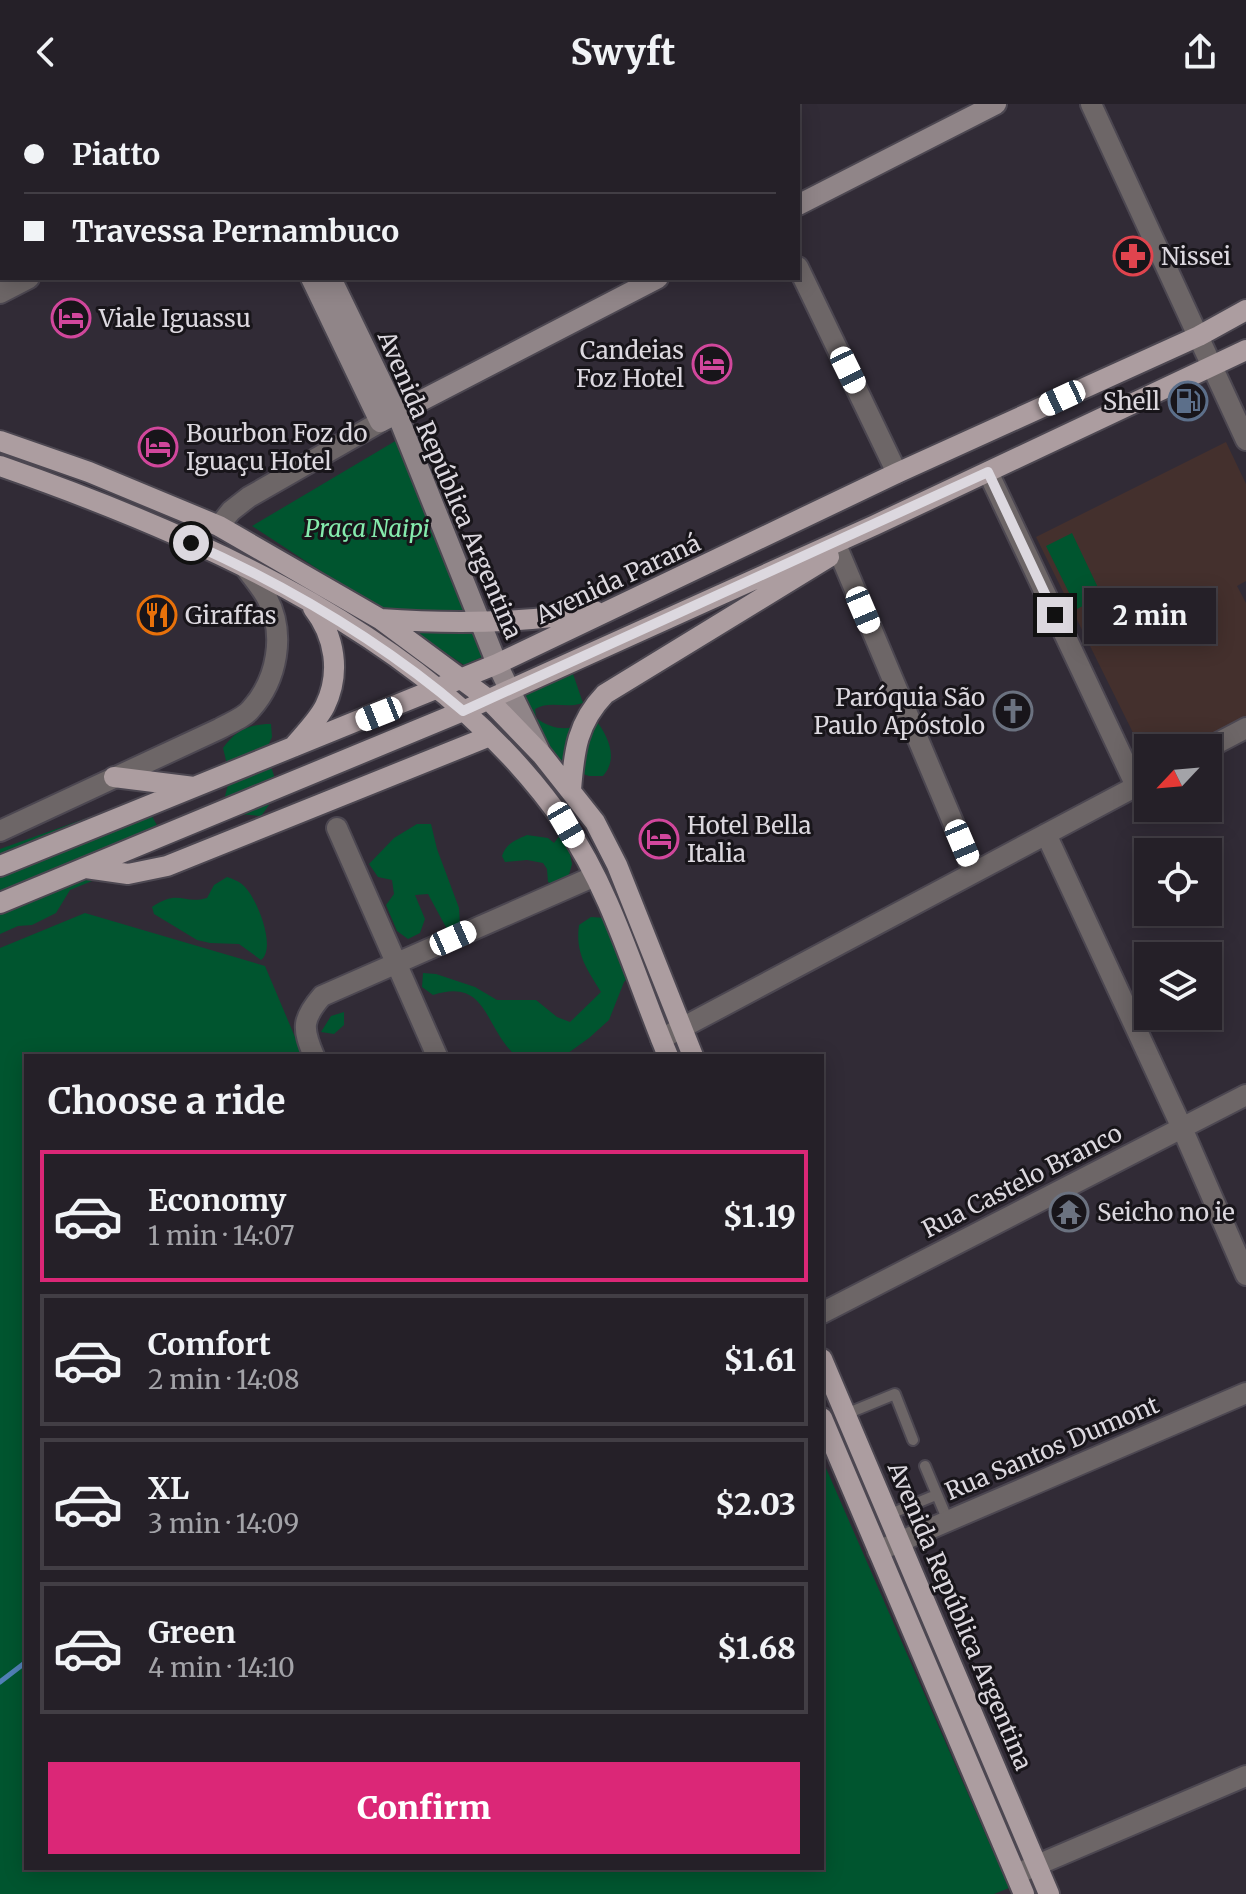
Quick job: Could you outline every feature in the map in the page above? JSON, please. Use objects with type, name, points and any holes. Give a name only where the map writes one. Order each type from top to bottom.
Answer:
[{"type":"main road","points":[[800,204],[996,104]]},
{"type":"main road","name":"Avenida República Argentina","points":[[312,280],[388,418]]},
{"type":"main road","name":"Avenida República Argentina","points":[[332,280],[388,418],[497,664],[542,755]]},
{"type":"main road","points":[[388,418],[654,280]]},
{"type":"main road","name":"Avenida Paraná","points":[[0,866],[497,664],[897,473],[1199,336],[1246,310]]},
{"type":"main road","points":[[0,903],[463,711],[875,525],[1246,350]]},
{"type":"main road","name":"Avenida República Argentina","points":[[0,441],[89,472],[219,526],[380,619],[464,678],[488,699],[542,755],[595,822],[617,865],[692,1054]]},
{"type":"main road","points":[[0,466],[85,496],[245,567],[378,645],[438,689],[490,736],[537,786],[566,825],[595,876],[664,1047]]},
{"type":"main road","points":[[571,790],[574,753],[580,730],[591,708],[605,694],[839,552],[875,525]]},
{"type":"main road","points":[[290,750],[325,706],[334,676],[329,633],[308,602]]},
{"type":"main road","points":[[380,619],[480,623],[548,619],[626,605]]},
{"type":"main road","points":[[86,868],[128,874],[167,866],[490,736]]},
{"type":"main road","points":[[114,777],[198,787]]},
{"type":"main road","name":"Avenida República Argentina","points":[[824,1364],[1049,1894]]},
{"type":"main road","name":"Avenida República Argentina","points":[[824,1423],[1024,1894]]},
{"type":"street","points":[[1091,104],[1246,440]]},
{"type":"street","points":[[800,271],[897,473]]},
{"type":"street","points":[[0,293],[25,280]]},
{"type":"street","points":[[219,526],[231,511],[249,497],[388,418]]},
{"type":"street","points":[[988,472],[1134,767]]},
{"type":"street","points":[[839,552],[974,872]]},
{"type":"street","points":[[0,831],[219,729],[250,711],[272,678],[277,648],[274,615],[266,596],[245,567]]},
{"type":"street","points":[[1222,741],[1246,728]]},
{"type":"street","points":[[664,1047],[681,1029],[1134,787]]},
{"type":"street","points":[[337,828],[436,1054]]},
{"type":"street","points":[[1046,834],[1182,1128],[1246,1275]]},
{"type":"street","points":[[313,1054],[305,1036],[306,1014],[322,996],[595,876]]},
{"type":"street","name":"Rua Castelo Branco","points":[[824,1312],[1246,1095]]},
{"type":"street","name":"Rua Santos Dumont","points":[[878,1551],[1246,1393]]},
{"type":"street","points":[[1016,1874],[1246,1776]]},
{"type":"lane","points":[[846,1414],[895,1394],[913,1440]]},
{"type":"lane","points":[[925,1466],[948,1521]]},
{"type":"lane","points":[[888,1515],[936,1495]]},
{"type":"shaded area","points":[[1226,442],[1246,484],[1246,581],[1237,586],[1246,603],[1246,720],[1219,734],[1134,735],[1036,537]]},
{"type":"green space","name":"Praça Naipi","points":[[397,440],[487,655],[464,665],[252,526]]},
{"type":"green space","points":[[1072,533],[1102,596],[1077,609],[1046,546]]},
{"type":"green space","points":[[571,668],[583,703],[541,706],[535,709],[536,718],[558,728],[580,726],[595,719],[610,747],[610,762],[603,776],[589,776],[557,765],[524,701],[526,692]]},
{"type":"green space","points":[[271,724],[272,737],[266,750],[276,790],[261,816],[238,814],[224,800],[230,777],[223,748],[244,729]]},
{"type":"green space","points":[[118,807],[147,807],[159,829],[119,870],[70,890],[56,913],[32,925],[18,926],[0,934],[0,849]]},
{"type":"green space","points":[[417,824],[431,824],[459,908],[460,925],[448,931],[428,894],[415,895],[425,919],[420,933],[408,939],[397,931],[386,905],[394,894],[392,880],[378,877],[369,864],[394,838]]},
{"type":"green space","points":[[527,835],[548,838],[554,843],[560,835],[566,836],[572,864],[568,878],[555,885],[548,882],[543,863],[527,860],[505,862],[502,856],[506,848]]},
{"type":"green space","points":[[227,877],[244,886],[259,912],[267,945],[261,960],[239,944],[197,940],[154,914],[152,907],[161,901],[207,898],[214,885]]},
{"type":"green space","points":[[612,877],[646,950],[643,963],[624,982],[609,1020],[567,1054],[514,1054],[475,999],[465,993],[451,991],[433,995],[422,987],[423,973],[436,974],[475,987],[497,1000],[536,1000],[557,1017],[570,1022],[601,992],[587,968],[578,935],[579,925],[591,917],[606,918],[608,882]]},
{"type":"green space","points":[[85,913],[265,966],[302,1054],[24,1054],[24,1870],[824,1870],[824,1464],[1009,1888],[994,1894],[0,1894],[0,948]]},
{"type":"green space","points":[[344,1012],[344,1025],[334,1034],[321,1032],[331,1016]]},
{"type":"waterway","points":[[0,1682],[24,1664]]},
{"type":"place","name":"Nissei","points":[[1133,256]]},
{"type":"place","name":"Viale Iguassu","points":[[71,318]]},
{"type":"place","name":"Candeias Foz Hotel","points":[[712,364]]},
{"type":"place","name":"Shell","points":[[1188,401]]},
{"type":"place","name":"Bourbon Foz do Iguaçu Hotel","points":[[158,447]]},
{"type":"place","name":"Giraffas","points":[[157,615]]},
{"type":"place","name":"Paróquia São Paulo Apóstolo","points":[[1013,711]]},
{"type":"place","name":"Hotel Bella Italia","points":[[659,839]]},
{"type":"place","name":"Seicho no ie","points":[[1069,1212]]},
{"type":"route","points":[[191,543],[245,567],[341,621],[438,689],[463,711],[988,472],[1055,615]]}]
